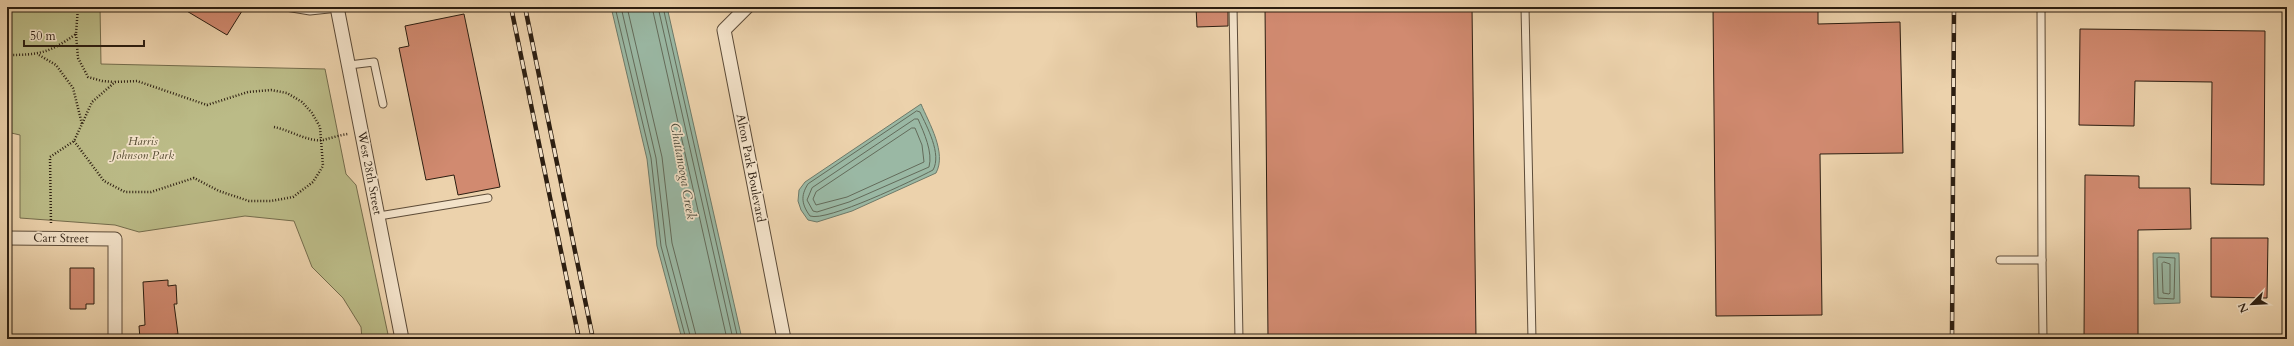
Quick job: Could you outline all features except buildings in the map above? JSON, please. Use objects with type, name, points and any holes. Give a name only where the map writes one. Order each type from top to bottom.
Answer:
[{"type":"street","name":"Alton Park Boulevard","points":[[747,7],[724,30],[784,339]]},
{"type":"street","name":"West 28th Street","points":[[338,8],[402,339]]},
{"type":"street","name":"Carr Street","points":[[7,238],[115,239],[115,339]]},
{"type":"lane","points":[[286,7],[310,11],[338,8]]},
{"type":"lane","points":[[1233,7],[1239,339]]},
{"type":"lane","points":[[1525,7],[1532,339]]},
{"type":"lane","points":[[2041,7],[2043,339]]},
{"type":"lane","points":[[349,65],[374,62],[383,104]]},
{"type":"lane","points":[[379,216],[488,198]]},
{"type":"lane","points":[[2000,260],[2042,260]]},
{"type":"path","points":[[74,141],[104,181],[125,192],[151,192],[194,178],[219,191],[249,201],[271,201],[293,197],[313,182],[323,166],[320,128],[312,113],[302,102],[287,93],[271,90],[248,92],[207,104],[137,81],[102,81],[88,77],[78,58],[76,34],[78,7]]},
{"type":"path","points":[[7,55],[39,55],[56,48],[76,34]]},
{"type":"path","points":[[39,55],[56,65],[73,88],[82,124]]},
{"type":"path","points":[[51,238],[50,158],[74,141],[92,102],[115,82]]},
{"type":"path","points":[[274,127],[290,130],[305,138],[322,140],[362,131]]},
{"type":"green space","name":"Harris Johnson Park","points":[[7,7],[100,7],[101,64],[325,69],[346,174],[356,185],[389,339],[362,339],[361,327],[343,298],[312,267],[294,221],[245,216],[139,232],[115,225],[20,218],[20,135],[7,132]]},
{"type":"water","name":"Chattanooga Creek","points":[[611,7],[667,7],[742,339],[682,339],[657,246],[647,159]]},
{"type":"water","points":[[921,104],[936,138],[938,147],[939,165],[936,173],[852,211],[817,222],[808,220],[801,210],[798,201],[799,190],[805,182]]},
{"type":"water","points":[[2153,253],[2179,253],[2180,303],[2154,304]]},
{"type":"railway","points":[[511,7],[579,339]]},
{"type":"railway","points":[[525,7],[593,339]]},
{"type":"railway","points":[[1952,339],[1954,7]]}]
